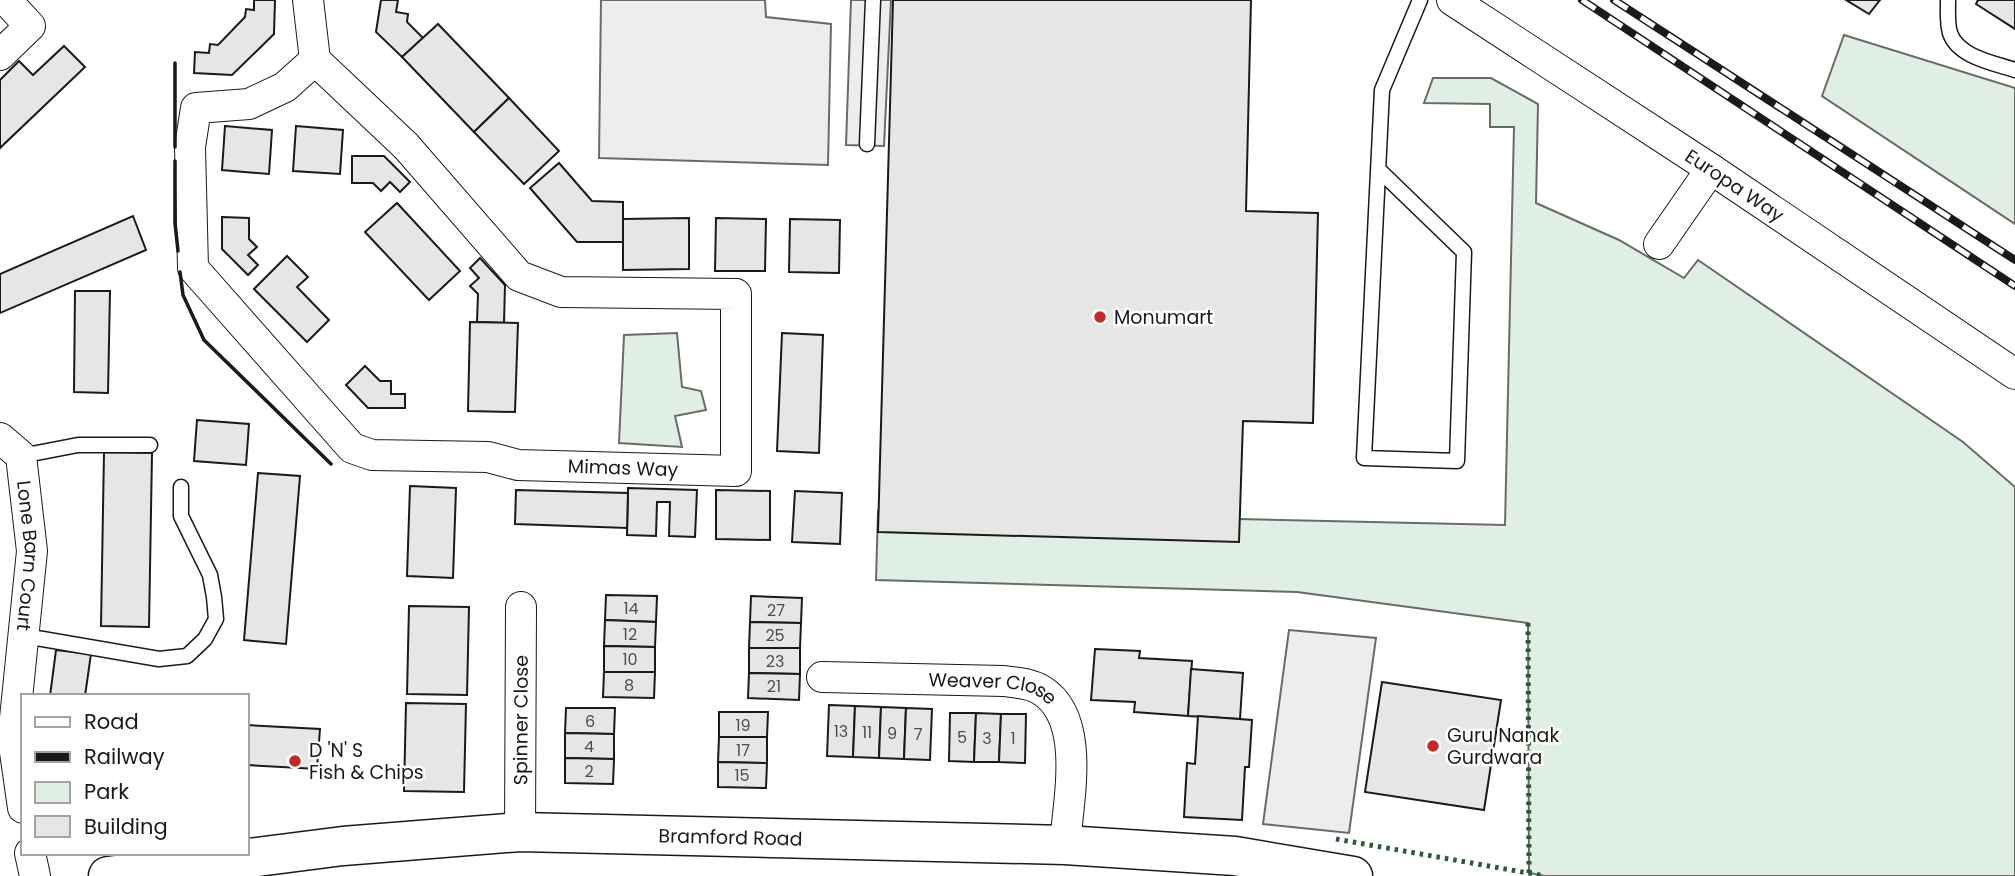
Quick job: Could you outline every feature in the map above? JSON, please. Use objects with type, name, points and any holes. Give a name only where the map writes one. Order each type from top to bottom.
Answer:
[{"type":"main road","name":"Bramford Road","points":[[107,876],[342,846],[520,832],[1065,845],[1235,856],[1353,876]]},
{"type":"street","points":[[0,55],[30,26],[6,0]]},
{"type":"street","points":[[308,0],[315,61]]},
{"type":"street","name":"Europa Way","points":[[1452,0],[1711,169],[2015,374]]},
{"type":"street","name":"Mimas Way","points":[[315,61],[406,146],[519,276],[561,292],[736,294],[736,471],[518,465],[488,457],[372,455],[352,448],[193,268],[190,147],[195,108],[249,104],[285,87],[315,61]]},
{"type":"street","points":[[1659,244],[1711,169]]},
{"type":"street","name":"Lone Barn Court","points":[[11,447],[32,551],[13,738],[21,794]]},
{"type":"street","name":"Spinner Close","points":[[520,832],[521,607]]},
{"type":"street","name":"Weaver Close","points":[[822,677],[1004,681],[1026,683],[1041,690],[1054,701],[1064,716],[1071,745],[1065,845]]},
{"type":"street","points":[[30,855],[35,876]]},
{"type":"lane","points":[[867,144],[873,0]]},
{"type":"lane","points":[[1378,169],[1464,252],[1457,461],[1364,458],[1378,169],[1382,90],[1420,0]]},
{"type":"lane","points":[[1948,0],[1949,28],[1957,44],[1966,52],[2015,70]]},
{"type":"lane","points":[[11,447],[150,445]]},
{"type":"lane","points":[[25,636],[159,659],[187,656],[205,639],[216,619],[214,597],[210,575],[181,516],[181,487]]},
{"type":"green space","points":[[1844,35],[2015,88],[2015,224],[1822,96]]},
{"type":"green space","points":[[1433,78],[1491,78],[1538,104],[1536,203],[1619,240],[1684,278],[1698,260],[1963,442],[2015,487],[2015,876],[1545,876],[1529,873],[1528,623],[1297,592],[876,580],[878,511],[1505,525],[1514,127],[1490,127],[1490,104],[1424,103]]},
{"type":"green space","points":[[677,333],[682,387],[701,391],[706,410],[675,416],[682,447],[619,443],[624,335]]},
{"type":"shaded area","points":[[601,0],[765,0],[766,17],[831,24],[828,165],[599,158]]},
{"type":"shaded area","points":[[851,0],[891,0],[884,146],[846,145]]},
{"type":"shaded area","points":[[1289,630],[1376,638],[1349,833],[1263,824]]},
{"type":"building","points":[[254,0],[275,0],[274,34],[232,75],[194,73],[195,52],[209,53],[210,44],[218,45],[245,17],[246,9],[254,10]]},
{"type":"building","points":[[381,0],[398,0],[396,12],[408,14],[407,22],[423,38],[402,57],[376,32]]},
{"type":"building","name":"Monumart","points":[[893,0],[1251,0],[1246,211],[1318,213],[1313,423],[1243,421],[1239,542],[878,532]]},
{"type":"building","points":[[1846,0],[1880,0],[1869,14]]},
{"type":"building","points":[[1978,0],[2015,0],[2015,29],[1976,4]]},
{"type":"building","points":[[438,24],[509,98],[474,132],[402,57]]},
{"type":"building","points":[[64,46],[85,67],[0,148],[0,80],[19,61],[33,75]]},
{"type":"building","points":[[509,98],[559,151],[524,184],[474,132]]},
{"type":"building","points":[[225,126],[272,130],[269,174],[222,170]]},
{"type":"building","points":[[296,126],[343,130],[340,174],[293,171]]},
{"type":"building","points":[[352,156],[384,156],[410,182],[400,192],[390,182],[381,191],[373,183],[352,183]]},
{"type":"building","points":[[559,163],[592,201],[623,202],[623,242],[577,242],[530,188]]},
{"type":"building","points":[[397,203],[460,271],[429,300],[365,232]]},
{"type":"building","points":[[133,216],[146,250],[0,313],[0,274]]},
{"type":"building","points":[[222,217],[249,218],[249,239],[257,247],[248,255],[258,265],[248,275],[222,249]]},
{"type":"building","points":[[689,218],[689,269],[623,270],[623,219]]},
{"type":"building","points":[[716,218],[766,219],[765,271],[715,271]]},
{"type":"building","points":[[790,219],[840,220],[839,273],[789,272]]},
{"type":"building","points":[[287,256],[308,277],[297,287],[329,320],[307,342],[254,289]]},
{"type":"building","points":[[480,258],[505,285],[504,323],[477,322],[478,294],[470,286],[479,278],[470,268]]},
{"type":"building","points":[[75,291],[110,291],[108,393],[74,392]]},
{"type":"building","points":[[470,322],[518,323],[515,412],[468,411]]},
{"type":"building","points":[[782,333],[823,335],[819,453],[777,451]]},
{"type":"building","points":[[365,366],[380,381],[391,381],[391,394],[405,394],[405,408],[368,408],[346,385]]},
{"type":"building","points":[[197,420],[249,424],[246,465],[194,461]]},
{"type":"building","points":[[104,452],[152,453],[149,627],[101,626]]},
{"type":"building","points":[[258,473],[300,476],[286,644],[244,640]]},
{"type":"building","points":[[410,486],[456,488],[453,578],[407,576]]},
{"type":"building","points":[[628,488],[697,490],[695,537],[669,536],[670,502],[657,502],[656,536],[627,535]]},
{"type":"building","points":[[516,490],[628,493],[627,528],[515,524]]},
{"type":"building","points":[[716,490],[770,491],[770,540],[716,539]]},
{"type":"building","points":[[795,491],[842,493],[840,544],[792,542]]},
{"type":"building","points":[[606,595],[657,596],[656,622],[605,620]]},
{"type":"building","points":[[751,596],[802,598],[801,623],[750,622]]},
{"type":"building","points":[[409,606],[469,607],[467,695],[407,694]]},
{"type":"building","points":[[605,620],[656,622],[655,647],[604,646]]},
{"type":"building","points":[[750,622],[801,623],[800,648],[749,648]]},
{"type":"building","points":[[604,646],[655,647],[655,672],[604,672]]},
{"type":"building","points":[[749,648],[800,648],[800,674],[749,673]]},
{"type":"building","points":[[1095,649],[1140,651],[1139,658],[1192,661],[1188,716],[1134,712],[1135,702],[1091,700]]},
{"type":"building","points":[[56,650],[91,654],[85,694],[50,694]]},
{"type":"building","points":[[1191,669],[1243,673],[1240,719],[1188,716]]},
{"type":"building","points":[[604,672],[655,672],[654,698],[603,697]]},
{"type":"building","points":[[749,673],[800,674],[799,700],[748,698]]},
{"type":"building","name":"Guru Nanak Gurdwara","points":[[1382,682],[1501,700],[1484,810],[1365,792]]},
{"type":"building","points":[[406,703],[466,704],[464,792],[404,791]]},
{"type":"building","points":[[829,705],[855,706],[853,757],[827,756]]},
{"type":"building","points":[[855,706],[881,707],[879,758],[853,757]]},
{"type":"building","points":[[881,707],[906,708],[904,759],[879,758]]},
{"type":"building","points":[[566,708],[615,708],[614,734],[565,733]]},
{"type":"building","points":[[906,708],[932,709],[930,760],[904,759]]},
{"type":"building","points":[[719,712],[768,712],[767,737],[719,737]]},
{"type":"building","points":[[950,713],[976,713],[974,762],[949,761]]},
{"type":"building","points":[[976,713],[1001,714],[999,762],[974,762]]},
{"type":"building","points":[[1001,714],[1026,714],[1025,763],[999,762]]},
{"type":"building","points":[[1198,716],[1252,720],[1249,767],[1245,767],[1242,820],[1184,817],[1187,763],[1195,764]]},
{"type":"building","points":[[248,725],[320,729],[317,769],[248,765]]},
{"type":"building","points":[[565,733],[614,734],[614,759],[565,758]]},
{"type":"building","points":[[719,737],[767,737],[767,763],[718,762]]},
{"type":"building","points":[[565,758],[614,759],[613,784],[565,783]]},
{"type":"building","points":[[718,762],[767,763],[766,788],[718,787]]},
{"type":"railway","points":[[1582,0],[2015,286]]},
{"type":"railway","points":[[1614,0],[2015,260]]},
{"type":"hedge","points":[[1528,623],[1529,873]]},
{"type":"hedge","points":[[1336,839],[1545,876]]},
{"type":"wall","points":[[175,63],[175,147]]},
{"type":"wall","points":[[175,161],[178,251]]},
{"type":"wall","points":[[180,272],[183,295],[204,340],[331,464]]},
{"type":"place","name":"Monumart","points":[[1100,317]]},
{"type":"place","name":"Guru Nanak Gurdwara","points":[[1433,746]]},
{"type":"place","name":"D 'N' S Fish & Chips","points":[[295,761]]}]
